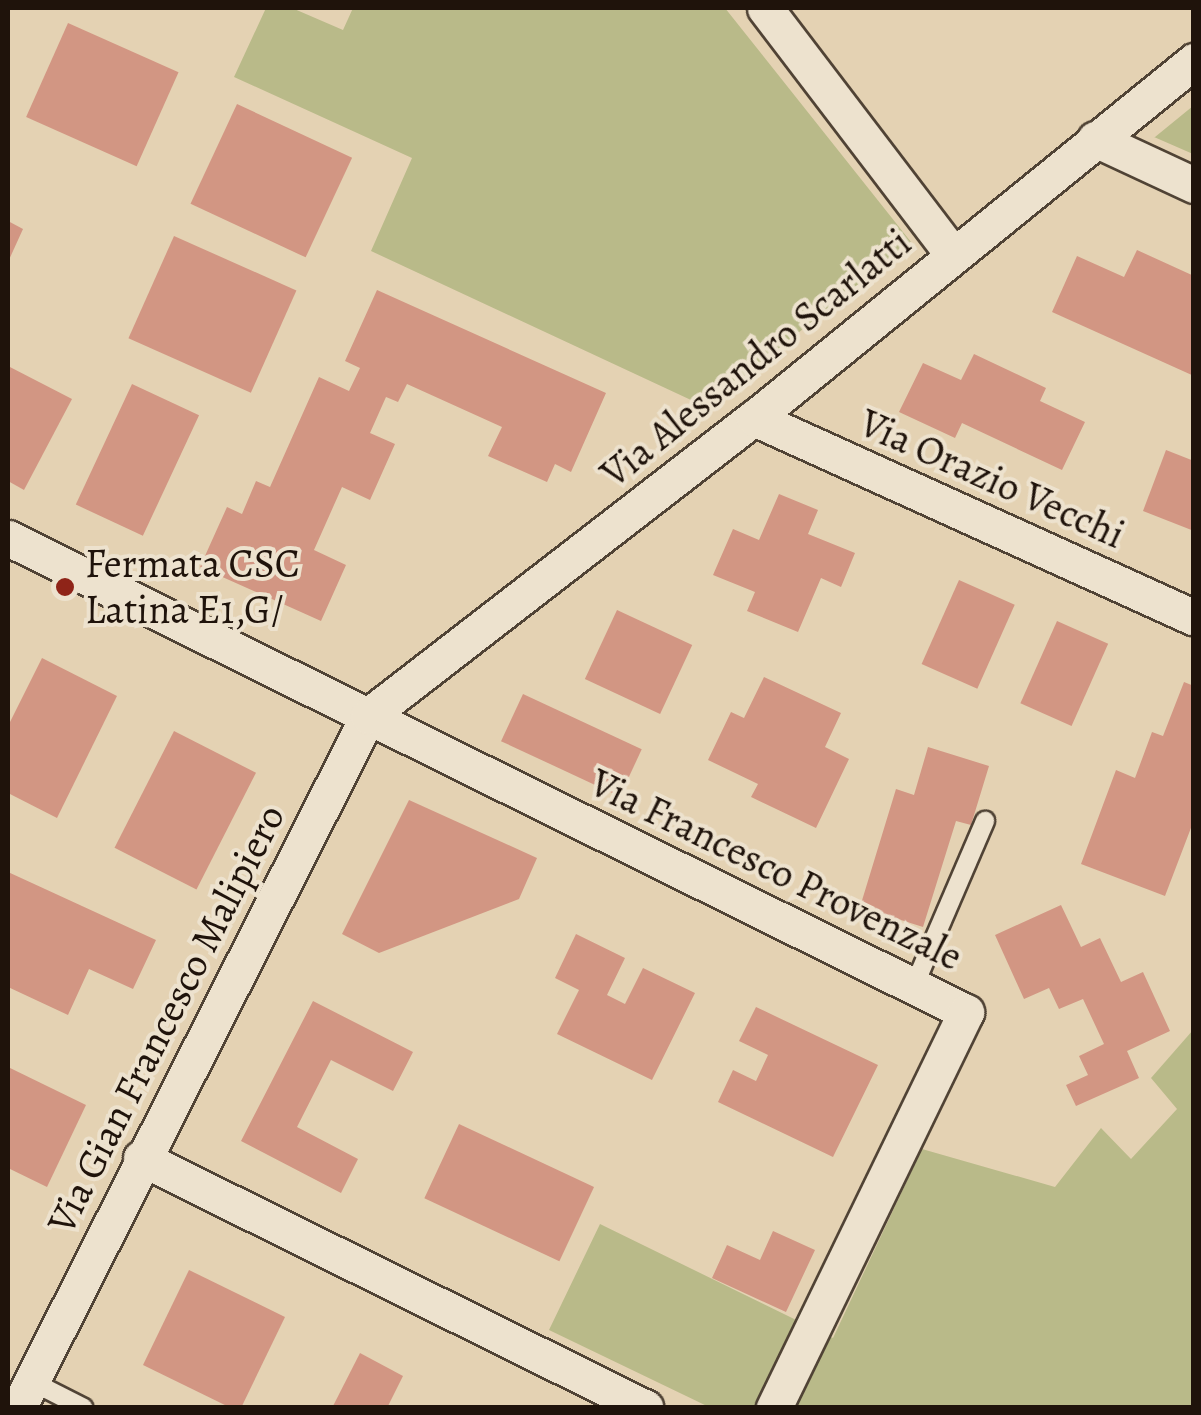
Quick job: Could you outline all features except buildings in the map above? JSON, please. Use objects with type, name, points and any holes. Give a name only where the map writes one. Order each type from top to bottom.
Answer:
[{"type":"street","points":[[765,8],[953,254]]},
{"type":"street","name":"Via Alessandro Scarlatti","points":[[368,716],[754,418],[1194,61]]},
{"type":"street","points":[[1095,139],[1194,185]]},
{"type":"street","name":"Via Orazio Vecchi","points":[[754,418],[1194,618]]},
{"type":"street","name":"Via Francesco Provenzale","points":[[8,538],[966,1012],[774,1408]]},
{"type":"street","name":"Via Gian Francesco Malipiero","points":[[19,1399],[368,716]]},
{"type":"street","points":[[141,1158],[646,1408]]},
{"type":"lane","points":[[914,986],[985,821]]},
{"type":"lane","points":[[19,1399],[84,1408]]},
{"type":"green space","points":[[266,8],[292,8],[343,30],[353,8],[725,8],[911,242],[706,407],[371,251],[412,158],[234,77]]},
{"type":"green space","points":[[1193,106],[1193,154],[1154,137],[1155,137]]},
{"type":"green space","points":[[1193,1030],[1193,1407],[709,1407],[549,1330],[600,1224],[833,1338],[922,1149],[1055,1187],[1101,1128],[1131,1159],[1177,1109],[1151,1078]]},
{"type":"place","name":"Fermata CSC Latina E1,G/","points":[[65,587]]}]
